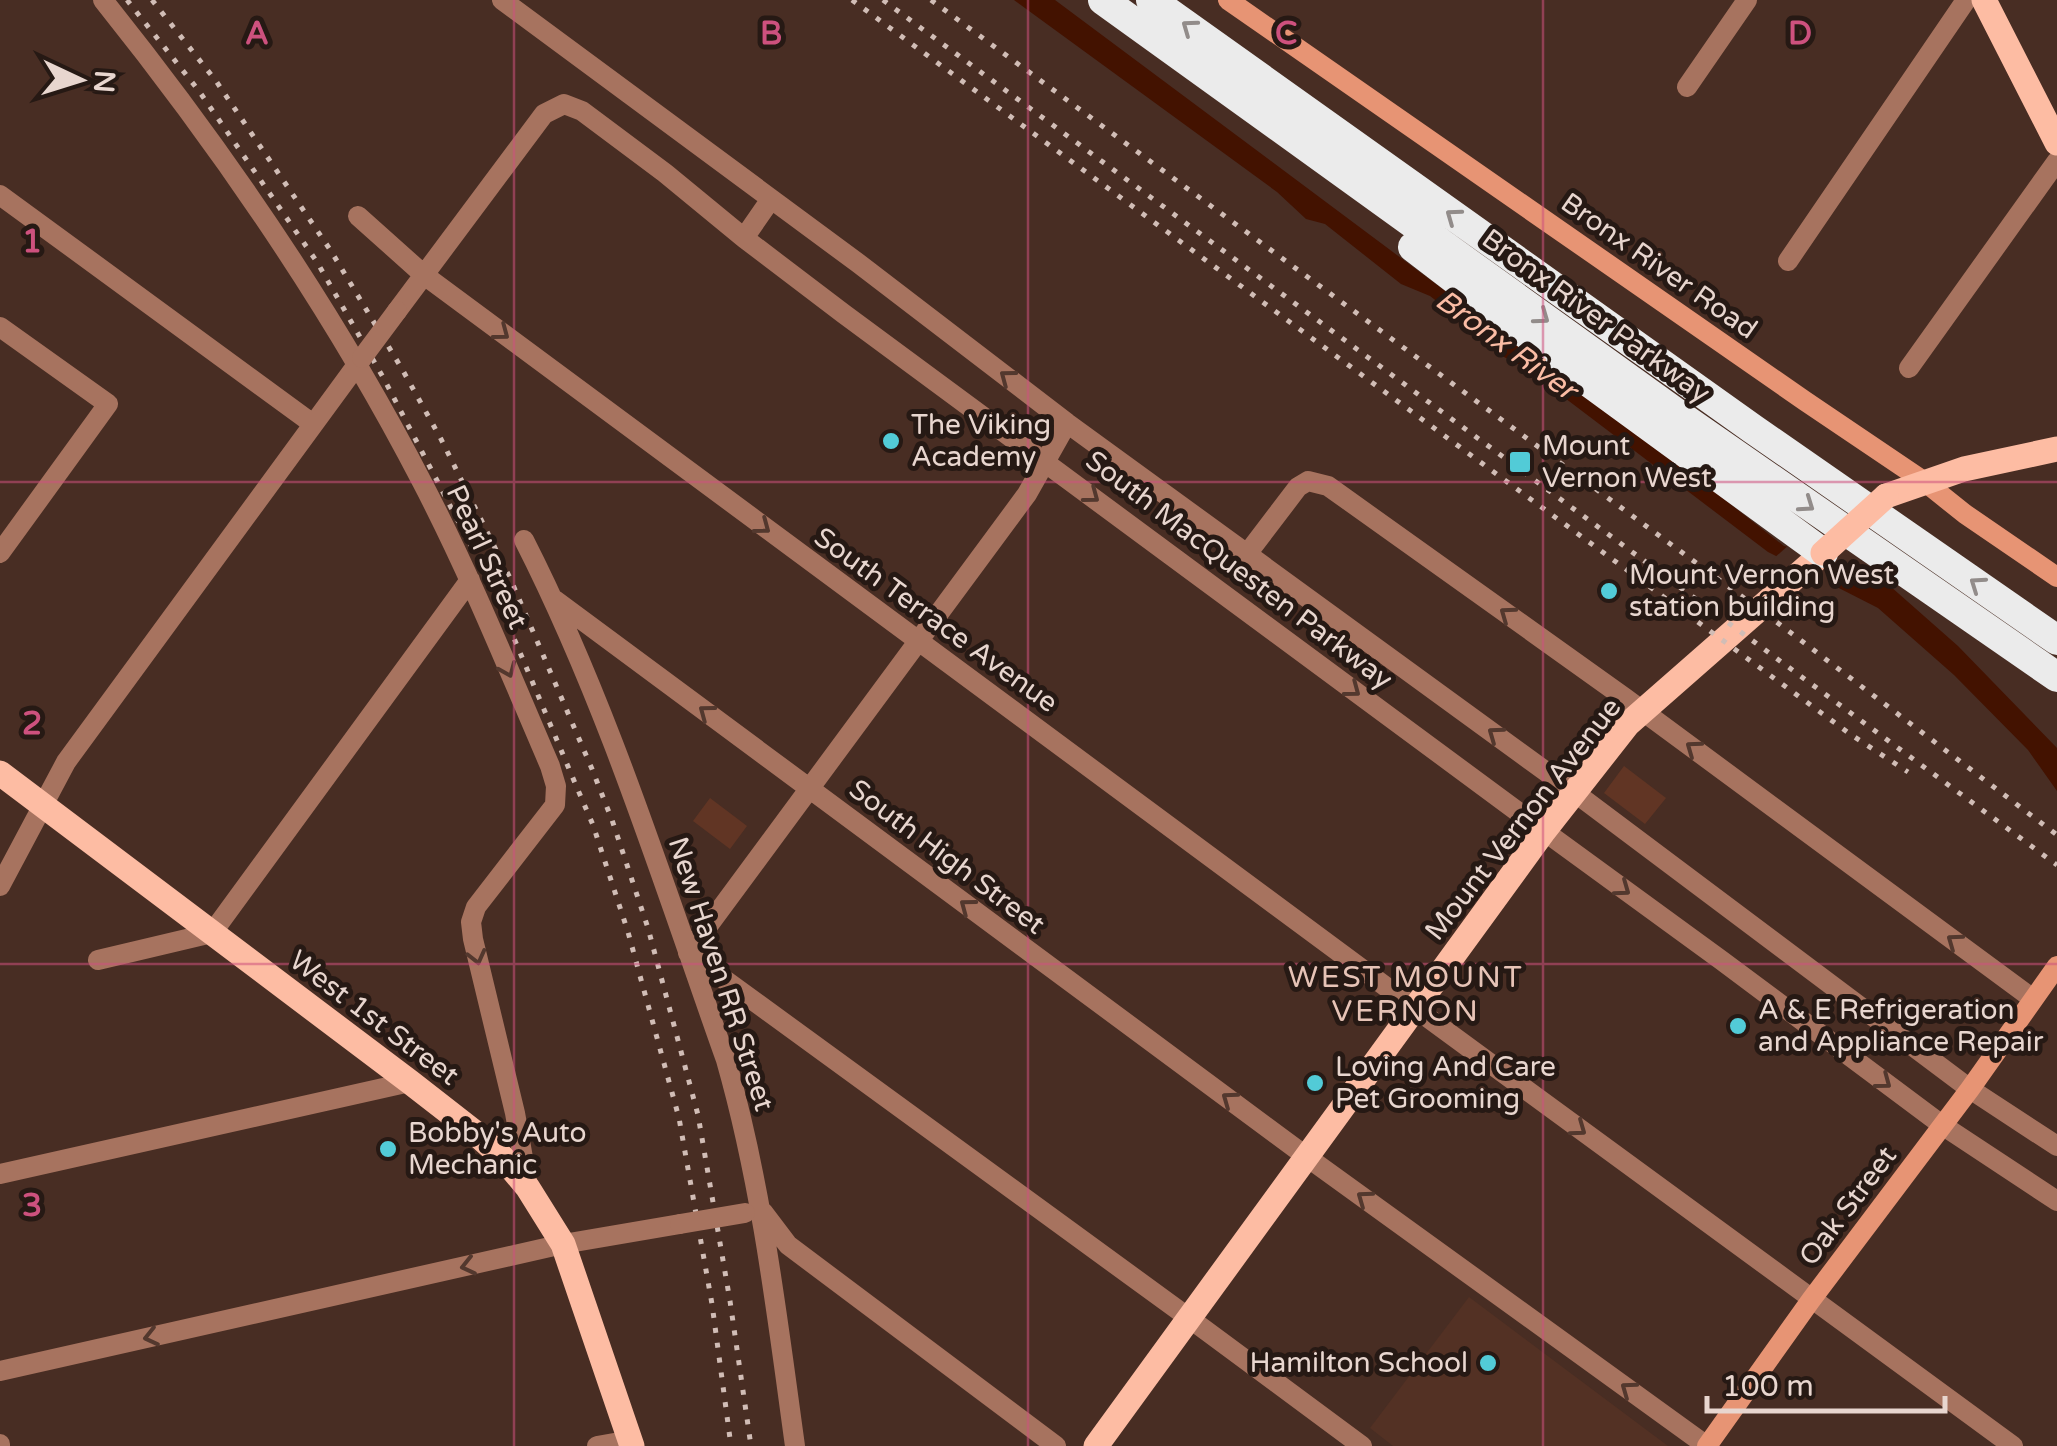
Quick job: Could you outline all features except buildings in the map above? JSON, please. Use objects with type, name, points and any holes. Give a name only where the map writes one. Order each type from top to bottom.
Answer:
[{"type":"highway","name":"Bronx River Parkway","points":[[1102,0],[1732,452],[2057,678]]},
{"type":"highway","name":"Bronx River Parkway","points":[[1151,0],[1726,410],[2057,640]]},
{"type":"highway","points":[[1264,117],[1405,241],[1614,401],[1823,553]]},
{"type":"main road","points":[[1984,0],[2057,142]]},
{"type":"main road","points":[[1925,482],[1964,469],[2057,450]]},
{"type":"main road","name":"Mount Vernon Avenue","points":[[1096,1446],[1544,832],[1628,724],[1886,496],[1925,482]]},
{"type":"main road","name":"West 1st Street","points":[[0,773],[410,1082],[502,1157],[528,1188],[563,1244],[632,1443]]},
{"type":"street","name":"Pearl Street","points":[[103,0],[201,125],[360,361],[470,580],[550,766],[556,786],[555,805],[476,907],[471,922],[515,1113],[528,1188]]},
{"type":"street","name":"South MacQuesten Parkway","points":[[502,0],[1067,423],[1574,792],[1970,1089],[2057,1146]]},
{"type":"street","name":"Bronx River Road","points":[[1228,0],[1804,402],[1925,482],[2057,578]]},
{"type":"street","points":[[1688,88],[1747,0]]},
{"type":"street","points":[[1788,261],[1966,0]]},
{"type":"street","name":"South MacQuesten Parkway","points":[[424,275],[544,114],[564,104],[582,111],[744,238],[1544,832],[1942,1126],[2057,1201]]},
{"type":"street","points":[[1909,368],[2057,161]]},
{"type":"street","points":[[0,195],[313,424]]},
{"type":"street","points":[[744,238],[771,198]]},
{"type":"street","name":"South Terrace Avenue","points":[[358,216],[424,275],[2013,1446]]},
{"type":"street","points":[[0,886],[66,762],[424,275]]},
{"type":"street","points":[[0,326],[108,404],[2,546]]},
{"type":"street","points":[[1067,423],[1027,494],[688,953],[1362,1446]]},
{"type":"street","points":[[1247,554],[1298,487],[1308,481],[1328,486],[2033,998]]},
{"type":"street","name":"New Haven RR Street","points":[[524,540],[555,600],[621,767],[738,1103],[795,1446]]},
{"type":"street","points":[[98,960],[212,933],[470,580]]},
{"type":"street","name":"South High Street","points":[[555,600],[1307,1157],[1707,1446]]},
{"type":"street","name":"Oak Street","points":[[1707,1446],[2057,966]]},
{"type":"street","points":[[0,1174],[410,1082]]},
{"type":"street","points":[[0,1371],[563,1244],[754,1211],[788,1244],[1056,1446]]},
{"type":"street","points":[[597,1446],[632,1443]]},
{"type":"shaded area","points":[[1624,766],[1666,798],[1645,824],[1604,793]]},
{"type":"shaded area","points":[[710,798],[747,826],[730,849],[693,821]]},
{"type":"shaded area","name":"Hamilton School","points":[[1469,1297],[1668,1446],[1393,1446],[1370,1428]]},
{"type":"water","name":"Bronx River","points":[[1014,0],[1055,0],[1606,407],[1784,546],[1856,562],[1890,586],[1958,646],[2057,748],[2057,791],[2028,750],[1954,675],[1878,608],[1768,552],[1524,367],[1500,355],[1493,345],[1430,296],[1401,284],[1325,224],[1306,219],[1277,192]]},
{"type":"pier","points":[[1791,543],[1858,558],[1825,587],[1772,560]]},
{"type":"railway","points":[[127,0],[199,91],[317,262],[384,379],[492,586],[593,825],[628,932],[679,1118],[712,1304],[731,1446]]},
{"type":"railway","points":[[152,0],[216,81],[331,251],[402,369],[510,578],[592,769],[648,928],[698,1115],[751,1446]]},
{"type":"railway","points":[[852,0],[1850,734],[1908,772]]},
{"type":"railway","points":[[883,0],[2057,865]]},
{"type":"railway","points":[[931,0],[1782,626],[2057,835]]},
{"type":"place","name":"The Viking Academy","points":[[891,441]]},
{"type":"place","name":"Mount Vernon West","points":[[1520,462]]},
{"type":"place","name":"Mount Vernon West station building","points":[[1609,591]]},
{"type":"place","name":"A & E Refrigeration and Appliance Repair","points":[[1738,1026]]},
{"type":"place","name":"Loving And Care Pet Grooming","points":[[1315,1083]]},
{"type":"place","name":"Bobby's Auto Mechanic","points":[[388,1149]]},
{"type":"place","name":"Hamilton School","points":[[1488,1363]]},
{"type":"district","name":"WEST MOUNT VERNON","points":[[1406,994]]}]
